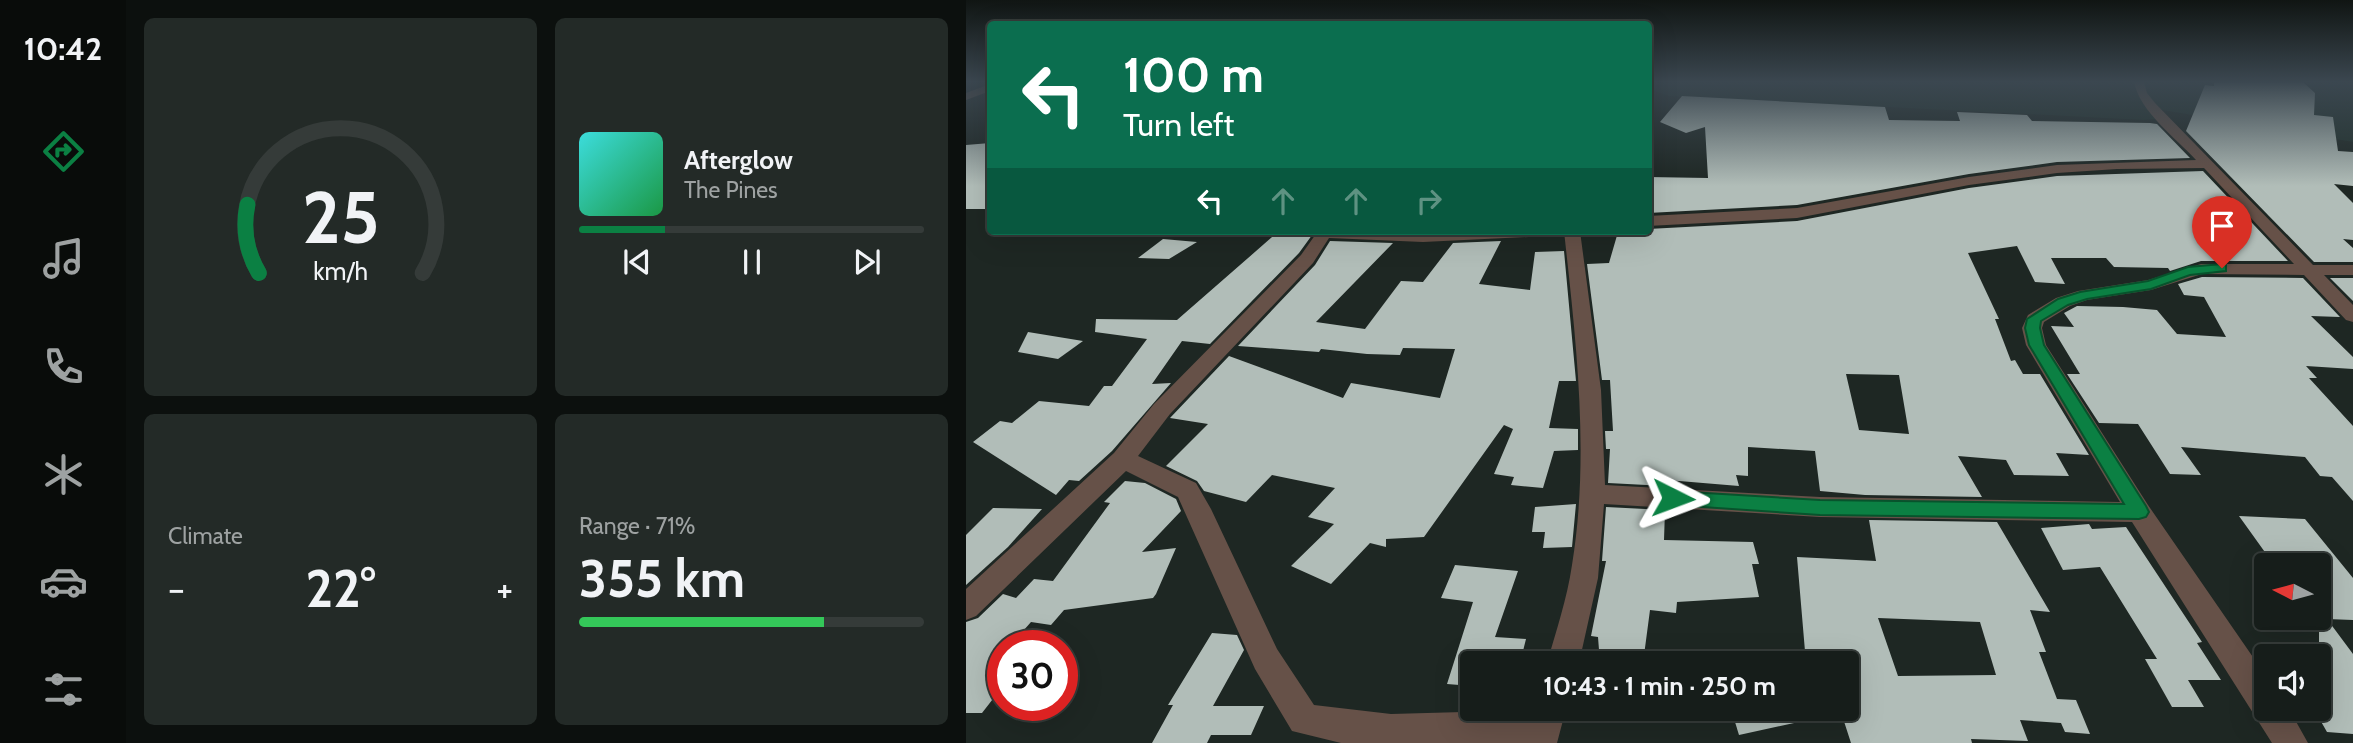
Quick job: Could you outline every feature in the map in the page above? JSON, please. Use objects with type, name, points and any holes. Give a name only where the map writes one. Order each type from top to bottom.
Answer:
[{"type":"street","points":[[2162,117],[2312,270],[2353,316]]},
{"type":"street","points":[[1652,220],[1793,213],[1925,192],[1970,181],[2068,169],[2137,164],[2206,164]]},
{"type":"street","points":[[966,607],[1123,458],[1162,409],[1251,320],[1265,300],[1307,259],[1323,235]]},
{"type":"street","points":[[1384,235],[1465,235]]},
{"type":"street","points":[[1566,651],[1581,600],[1592,494],[1590,383],[1572,235]]},
{"type":"street","points":[[2254,686],[2139,512],[2036,345],[2032,328],[2035,319],[2063,302],[2084,295],[2151,285],[2188,271],[2222,268],[2353,270]]},
{"type":"street","points":[[1123,458],[1187,490],[1266,659],[1304,719],[1329,726],[1372,730],[1545,726]]},
{"type":"street","points":[[1592,494],[1820,507],[2139,512]]},
{"type":"street","points":[[2277,721],[2291,743]]},
{"type":"shaded area","points":[[2078,117],[2157,117],[2157,119]]},
{"type":"shaded area","points":[[2202,117],[2353,117],[2353,142]]},
{"type":"building","points":[[1665,117],[1888,117],[1889,120],[1960,121],[1959,117],[2028,117],[2032,121],[2150,123],[2157,124],[2190,158],[2057,162],[1969,174],[1797,205],[1652,213],[1652,177],[1708,178],[1705,127],[1686,133],[1660,122]]},
{"type":"building","points":[[2192,117],[2333,117],[2338,151],[2353,152],[2353,186],[2334,184],[2353,203],[2353,240],[2343,239],[2353,248],[2353,262],[2314,262],[2186,131]]},
{"type":"building","points":[[987,143],[987,209],[966,209],[966,145]]},
{"type":"building","points":[[2203,171],[2288,261],[2201,261],[2170,271],[2168,268],[2114,267],[2106,258],[2051,258],[2065,284],[2035,282],[2017,246],[1968,253],[1999,319],[1995,319],[2011,361],[2015,360],[2023,374],[2040,374],[2089,455],[2056,453],[2069,476],[2014,475],[2006,460],[1958,456],[1982,497],[1865,495],[1820,491],[1815,451],[1748,447],[1748,476],[1736,475],[1739,486],[1667,480],[1666,486],[1608,483],[1610,449],[1606,449],[1605,431],[1613,431],[1610,380],[1602,380],[1587,264],[1609,263],[1617,235],[1652,235],[1652,229],[1797,221],[1969,188],[2057,176]],"holes":[[[1846,374],[1899,375],[1909,434],[1859,430]]]},
{"type":"building","points":[[1274,235],[1312,235],[1299,253],[1210,344],[1182,341],[1152,384],[1171,383],[1112,451],[1079,481],[1069,480],[1056,495],[973,442],[1000,421],[1012,423],[1039,401],[1089,406],[1104,386],[1112,386],[1147,339],[1095,332],[1096,319],[1177,320]]},
{"type":"building","points":[[1163,239],[1197,242],[1169,259],[1138,258]]},
{"type":"building","points":[[1330,241],[1393,243],[1316,322],[1365,329],[1401,281],[1423,282],[1453,243],[1501,241],[1479,284],[1530,290],[1535,252],[1564,251],[1576,381],[1559,381],[1549,428],[1578,429],[1578,450],[1554,451],[1543,488],[1511,485],[1514,477],[1494,474],[1513,429],[1504,425],[1424,537],[1386,539],[1386,547],[1370,543],[1331,584],[1291,566],[1334,524],[1308,517],[1335,488],[1272,475],[1246,502],[1204,491],[1197,481],[1166,466],[1208,424],[1170,418],[1229,356],[1343,398],[1351,383],[1440,398],[1455,349],[1403,348],[1400,355],[1238,346],[1315,265]]},
{"type":"building","points":[[2202,277],[2303,278],[2340,317],[2311,316],[2353,357],[2353,369],[2306,366],[2317,378],[2309,378],[2353,426],[2353,501],[2332,477],[2320,476],[2305,457],[2181,447],[2201,475],[2170,474],[2138,424],[2099,423],[2067,374],[2080,374],[2051,326],[2074,327],[2064,313],[2077,306],[2123,307],[2157,310],[2177,334],[2226,337],[2204,297],[2184,295],[2178,284]]},
{"type":"building","points":[[2330,278],[2353,278],[2353,301]]},
{"type":"building","points":[[1028,332],[1083,341],[1058,359],[1018,352]]},
{"type":"building","points":[[1125,481],[1145,483],[1176,499],[1181,511],[1142,552],[1176,548],[1156,594],[1153,598],[1064,610],[1051,625],[1031,622],[1024,630],[987,630],[987,707],[982,713],[966,713],[966,622],[978,618],[1003,594],[1016,598],[1034,579],[1053,581],[1110,503],[1104,502]]},
{"type":"building","points":[[1576,504],[1572,547],[1543,548],[1545,532],[1532,532],[1535,507]]},
{"type":"building","points":[[1606,507],[1665,510],[1664,540],[1753,542],[1759,564],[1752,564],[1759,597],[1677,602],[1676,613],[1650,610],[1645,651],[1599,651],[1598,637],[1591,636],[1606,561],[1602,561]]},
{"type":"building","points":[[993,508],[1042,509],[1008,547],[966,585],[966,535]]},
{"type":"building","points":[[2239,516],[2305,519],[2353,578],[2353,620],[2331,619],[2331,553],[2266,553]]},
{"type":"building","points":[[1869,520],[1997,522],[2050,612],[2030,610],[2046,652],[2039,652],[2057,699],[2076,700],[2090,734],[2065,732],[2061,723],[2020,720],[2028,741],[1971,739],[1972,743],[1851,743],[1844,721],[1859,721],[1859,651],[1805,651],[1797,557],[1876,561]],"holes":[[[1878,618],[1980,622],[1996,675],[1898,676]]]},
{"type":"building","points":[[2089,524],[2092,529],[2126,527],[2202,642],[2197,643],[2221,680],[2188,680],[2204,707],[2172,707],[2145,659],[2157,659],[2100,567],[2063,570],[2041,528]]},
{"type":"building","points":[[1455,565],[1518,571],[1495,637],[1526,639],[1523,651],[1460,651],[1460,685],[1447,684],[1473,602],[1441,598]]},
{"type":"building","points":[[2331,624],[2353,654],[2353,734],[2327,732],[2321,721],[2331,721],[2331,644],[2319,644],[2319,630],[2331,630]]},
{"type":"building","points":[[1212,633],[1237,635],[1244,650],[1213,706],[1264,706],[1251,735],[1211,735],[1207,743],[1152,743],[1173,705],[1168,705]]},
{"type":"building","points":[[1735,721],[1803,721],[1739,735]]},
{"type":"route","points":[[1673,498],[1820,507],[2139,512],[2036,345],[2032,328],[2035,319],[2063,302],[2084,295],[2151,285],[2188,271],[2222,268]]}]
